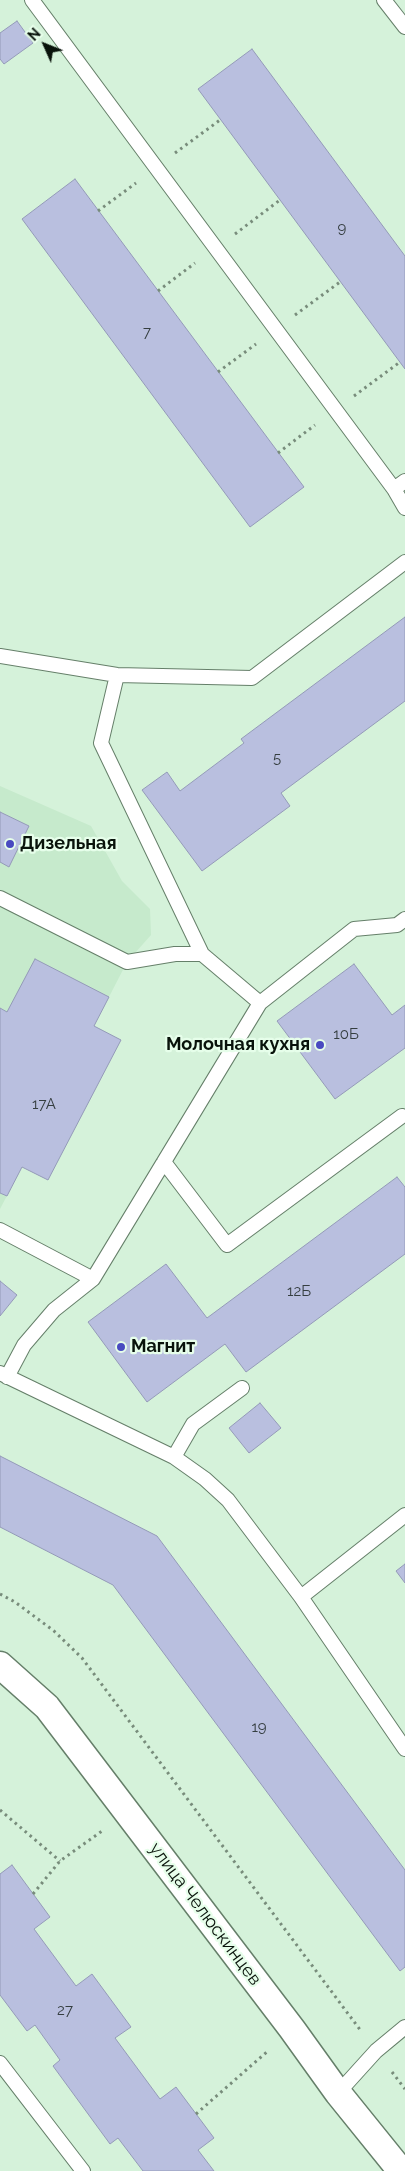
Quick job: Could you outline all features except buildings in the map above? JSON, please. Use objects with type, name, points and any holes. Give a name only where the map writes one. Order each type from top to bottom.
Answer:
[{"type":"street","name":"улица Челюскинцев","points":[[0,1665],[47,1707],[292,2029],[338,2093],[400,2171]]},
{"type":"lane","points":[[32,0],[400,485],[405,508]]},
{"type":"lane","points":[[384,0],[405,27]]},
{"type":"lane","points":[[0,656],[117,676],[252,678],[405,562]]},
{"type":"lane","points":[[117,676],[101,743],[202,954],[260,1003]]},
{"type":"lane","points":[[0,898],[127,962],[176,954],[202,954]]},
{"type":"lane","points":[[405,920],[397,926],[354,928],[260,1003],[93,1279],[54,1310],[24,1345],[4,1375],[174,1457],[205,1479],[228,1500],[300,1597],[405,1749]]},
{"type":"lane","points":[[164,1162],[227,1245],[402,1116]]},
{"type":"lane","points":[[0,1230],[93,1279]]},
{"type":"lane","points":[[174,1457],[193,1424],[242,1388]]},
{"type":"lane","points":[[300,1597],[405,1515]]},
{"type":"lane","points":[[338,2093],[376,2051],[405,2027]]},
{"type":"lane","points":[[0,2063],[83,2171]]},
{"type":"path","points":[[0,1594],[15,1602],[54,1631],[82,1658],[405,2089]]},
{"type":"path","points":[[0,1810],[60,1861]]},
{"type":"path","points":[[33,1894],[60,1861],[127,1812]]},
{"type":"path","points":[[196,2114],[292,2029]]},
{"type":"shaded area","points":[[0,786],[91,826],[122,881],[150,909],[151,935],[127,962],[94,1026],[121,1040],[48,1180],[22,1167],[0,1209]]},
{"type":"place","name":"Дизельная","points":[[10,844]]},
{"type":"place","name":"Молочная кухня","points":[[320,1045]]},
{"type":"place","name":"Магнит","points":[[121,1347]]}]
